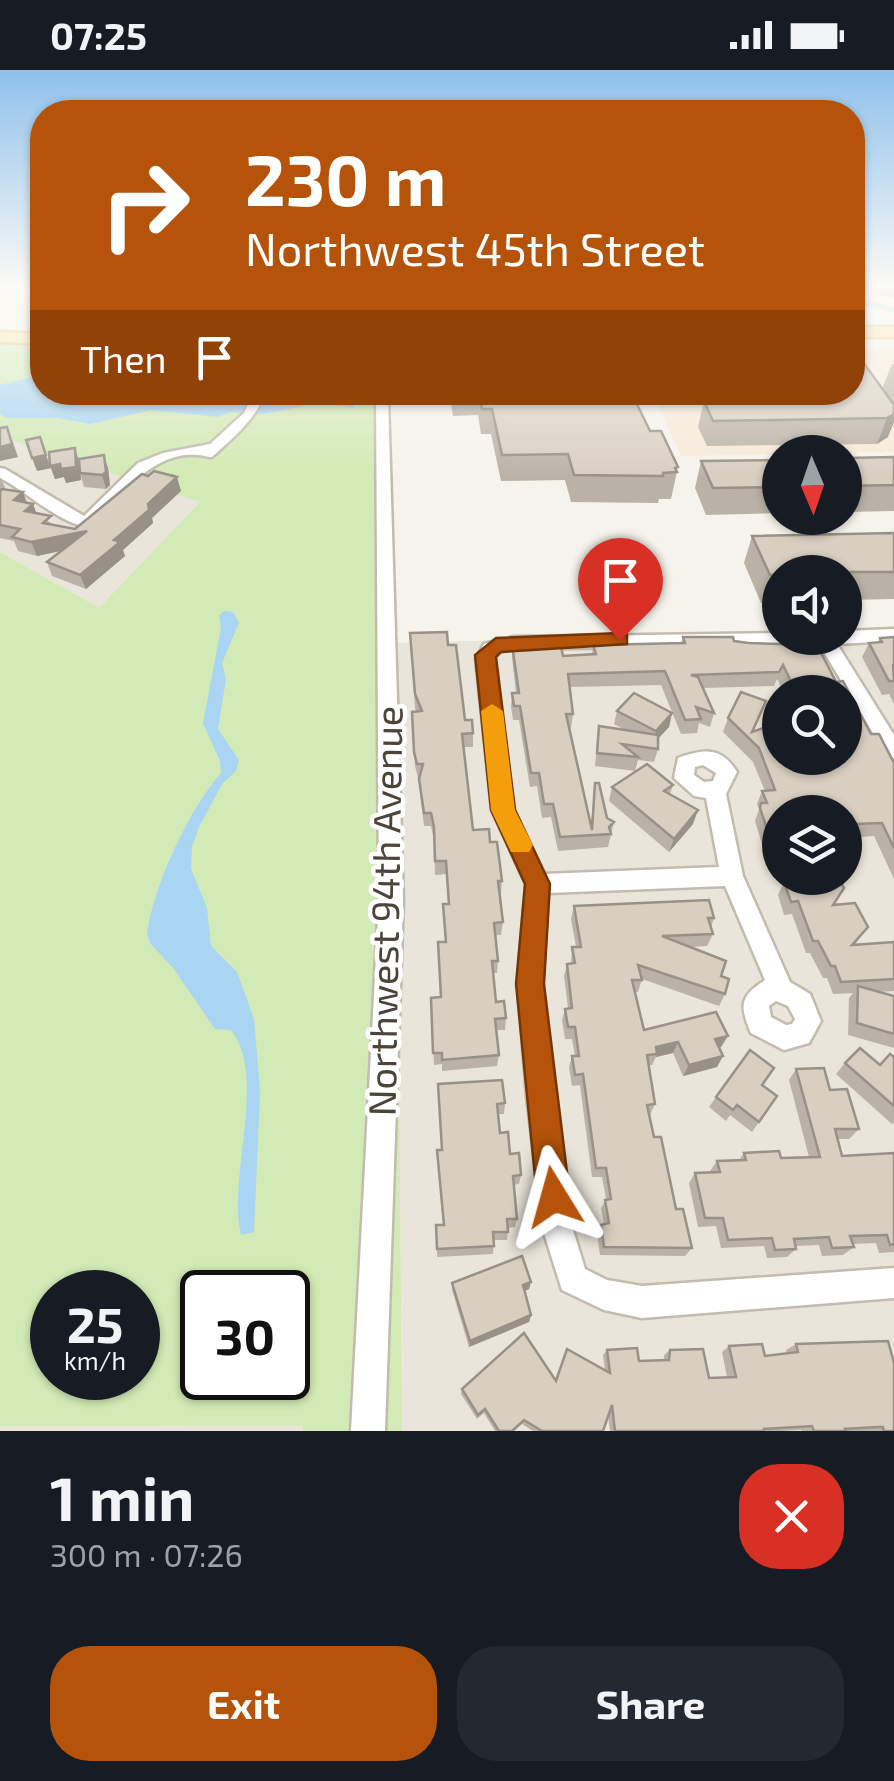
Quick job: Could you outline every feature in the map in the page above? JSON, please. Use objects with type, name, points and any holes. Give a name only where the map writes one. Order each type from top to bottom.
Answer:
[{"type":"street","points":[[0,472],[27,484],[50,505],[86,523],[104,503],[147,474],[198,462],[250,415],[252,405]]},
{"type":"street","name":"Northwest 94th Avenue","points":[[368,1431],[391,900],[382,405]]},
{"type":"street","points":[[862,636],[894,635]]},
{"type":"street","points":[[762,639],[513,643],[496,645],[488,651],[503,810],[538,884],[530,984],[558,1230],[573,1279],[604,1295],[642,1302],[894,1283]]},
{"type":"street","points":[[834,655],[894,752]]},
{"type":"street","points":[[715,790],[732,876],[780,989]]},
{"type":"street","points":[[538,884],[732,876]]},
{"type":"shaded area","points":[[865,352],[894,352],[894,452],[862,453],[862,435],[762,435],[762,454],[681,456],[658,405],[865,405]]},
{"type":"shaded area","points":[[0,437],[201,501],[99,609],[0,552]]},
{"type":"shaded area","points":[[894,629],[894,1431],[402,1431],[396,643],[762,633],[762,655],[862,655],[862,630]]},
{"type":"shaded area","points":[[303,1425],[303,1431],[0,1431],[0,1426]]},
{"type":"green space","points":[[0,352],[30,352],[30,405],[387,405],[396,643],[402,1431],[303,1431],[302,1425],[0,1426],[0,552],[99,608],[200,502],[0,437]]},
{"type":"water","points":[[30,377],[30,405],[310,405],[263,414],[232,412],[217,417],[151,410],[90,424],[58,418],[7,418],[0,414],[0,385]]},
{"type":"water","points":[[233,612],[239,623],[222,663],[226,679],[218,729],[239,760],[236,771],[222,784],[199,827],[192,847],[191,869],[207,908],[211,946],[237,972],[254,1019],[260,1090],[254,1232],[241,1235],[239,1185],[247,1100],[241,1050],[231,1030],[215,1029],[147,934],[174,849],[221,773],[220,761],[203,723],[221,628],[219,615]]},
{"type":"building","points":[[865,365],[894,405],[894,414],[887,418],[713,421],[706,405],[865,405]]},
{"type":"building","points":[[481,405],[637,405],[650,431],[661,431],[677,472],[663,476],[574,475],[568,454],[502,455],[492,409],[482,409]]},
{"type":"building","points":[[7,427],[12,444],[0,447],[0,428]]},
{"type":"building","points":[[40,437],[46,455],[32,458],[26,440]]},
{"type":"building","points":[[75,448],[76,467],[50,466],[49,452]]},
{"type":"building","points":[[104,455],[106,472],[102,475],[80,473],[79,459]]},
{"type":"building","points":[[894,457],[894,485],[862,486],[862,458]]},
{"type":"building","points":[[762,460],[762,487],[713,488],[701,461]]},
{"type":"building","points":[[154,471],[177,477],[148,504],[149,510],[114,540],[120,542],[80,575],[47,562],[87,531],[31,542],[12,537],[20,529],[0,525],[2,489],[23,492],[14,500],[33,504],[25,511],[51,516],[43,523],[75,529],[142,474],[148,476]]},
{"type":"building","points":[[894,533],[894,572],[862,572],[862,555],[762,558],[752,536],[862,535]]},
{"type":"building","points":[[447,632],[448,645],[456,645],[465,720],[472,720],[473,733],[462,734],[473,830],[489,829],[490,842],[497,842],[503,922],[494,923],[498,961],[492,961],[496,1002],[504,1001],[506,1018],[495,1019],[499,1055],[442,1060],[442,1053],[433,1053],[431,998],[441,997],[438,942],[446,942],[446,861],[435,861],[434,827],[431,813],[424,813],[419,779],[423,764],[417,764],[414,752],[412,712],[422,711],[415,694],[410,633]]},
{"type":"building","points":[[683,637],[733,637],[734,641],[762,643],[762,655],[822,655],[832,675],[788,675],[783,665],[779,672],[691,675],[698,677],[714,713],[696,707],[701,719],[685,720],[665,671],[568,674],[573,714],[566,714],[592,830],[595,783],[599,783],[607,818],[614,822],[609,827],[611,834],[560,837],[553,804],[544,804],[539,773],[531,773],[520,706],[514,706],[512,693],[519,693],[512,644],[560,642],[563,656],[596,654],[593,645],[685,643]]},
{"type":"building","points":[[894,637],[894,681],[889,681],[869,643]]},
{"type":"building","points":[[741,692],[762,700],[762,710],[752,732],[762,728],[762,756],[759,748],[728,718]]},
{"type":"building","points":[[634,693],[672,713],[656,731],[617,711]]},
{"type":"building","points":[[862,717],[871,734],[879,734],[894,763],[894,848],[882,823],[862,824],[862,795],[764,795],[762,791],[775,790],[769,775],[862,775]]},
{"type":"building","points":[[599,726],[658,735],[658,749],[622,744],[638,757],[597,753]]},
{"type":"building","points":[[647,764],[673,785],[664,791],[698,810],[674,839],[612,787]]},
{"type":"building","points":[[789,895],[839,895],[833,905],[855,903],[868,927],[852,945],[894,942],[894,979],[841,982],[818,941],[813,941],[798,901],[791,902]]},
{"type":"building","points":[[709,900],[714,918],[708,918],[713,934],[662,936],[726,961],[721,976],[729,979],[725,994],[638,965],[642,980],[632,980],[644,1030],[716,1012],[728,1036],[715,1039],[723,1056],[689,1065],[678,1042],[656,1047],[657,1054],[647,1055],[655,1104],[647,1105],[654,1137],[661,1137],[676,1209],[683,1209],[692,1248],[604,1247],[601,1225],[609,1223],[605,1200],[611,1199],[606,1168],[596,1168],[583,1074],[575,1075],[572,1056],[579,1056],[575,1027],[568,1027],[565,1009],[572,1008],[567,964],[575,963],[572,947],[581,947],[574,906]]},
{"type":"building","points":[[858,986],[894,996],[894,1034],[857,1023]]},
{"type":"building","points":[[860,1048],[880,1065],[890,1054],[894,1057],[894,1106],[845,1063]]},
{"type":"building","points":[[750,1050],[774,1068],[762,1085],[777,1096],[759,1122],[737,1105],[733,1110],[716,1097]]},
{"type":"building","points":[[824,1068],[830,1090],[847,1089],[859,1129],[835,1129],[842,1156],[894,1153],[894,1244],[890,1245],[887,1235],[850,1236],[854,1247],[832,1248],[829,1237],[794,1239],[796,1249],[775,1250],[772,1238],[728,1240],[723,1218],[705,1218],[695,1173],[720,1172],[717,1161],[746,1160],[744,1153],[779,1151],[781,1158],[820,1157],[796,1069]]},
{"type":"building","points":[[502,1080],[505,1103],[497,1104],[500,1133],[508,1132],[510,1154],[519,1153],[521,1175],[513,1176],[517,1219],[507,1219],[508,1232],[493,1232],[494,1246],[437,1249],[436,1225],[444,1225],[437,1150],[442,1150],[438,1084]]},
{"type":"building","points":[[522,1256],[531,1282],[523,1285],[531,1315],[470,1341],[452,1283]]},
{"type":"building","points":[[524,1333],[556,1381],[567,1349],[610,1373],[607,1350],[637,1348],[639,1361],[669,1360],[670,1350],[703,1349],[709,1378],[736,1377],[729,1346],[762,1344],[765,1356],[798,1352],[796,1344],[888,1341],[894,1363],[894,1431],[878,1427],[814,1431],[812,1426],[764,1431],[615,1431],[612,1405],[603,1431],[542,1431],[524,1420],[512,1431],[499,1431],[485,1409],[478,1415],[462,1389]]},
{"type":"slow traffic","points":[[492,711],[503,810],[520,845]]},
{"type":"route","points":[[554,1197],[530,984],[538,884],[503,810],[485,655],[496,645],[513,643],[620,640]]}]
